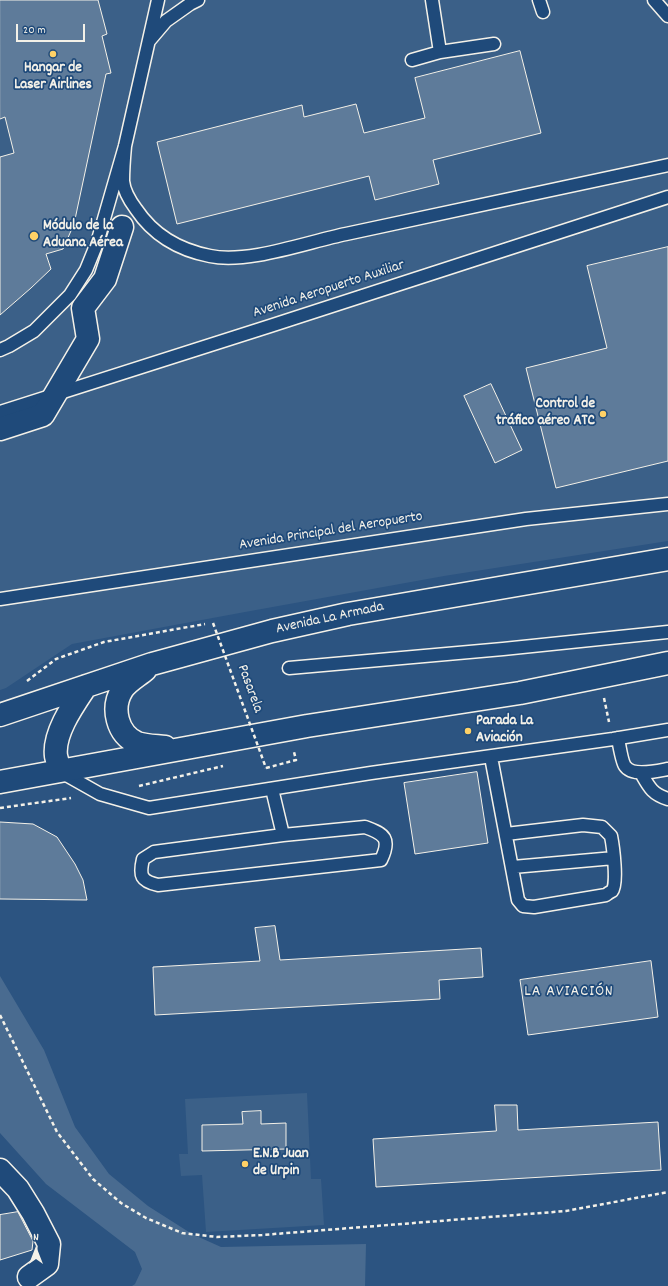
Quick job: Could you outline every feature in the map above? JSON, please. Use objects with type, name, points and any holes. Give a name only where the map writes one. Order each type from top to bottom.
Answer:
[{"type":"main road","points":[[0,429],[43,415],[56,394],[88,339],[83,308],[105,279],[122,227]]},
{"type":"main road","name":"Avenida La Armada","points":[[0,715],[152,664],[272,631],[348,614],[668,559]]},
{"type":"main road","points":[[0,782],[307,726],[520,693],[668,663]]},
{"type":"main road","points":[[152,664],[123,689],[116,700],[118,724],[125,734],[137,742],[182,749]]},
{"type":"main road","points":[[60,771],[56,754],[58,738],[71,708],[86,686]]},
{"type":"main road","points":[[0,1170],[18,1189],[33,1213],[49,1244],[48,1264],[29,1276]]},
{"type":"lane","points":[[0,350],[34,331],[70,295],[86,270],[97,243],[125,146],[158,0]]},
{"type":"lane","points":[[148,42],[166,21],[198,0]]},
{"type":"lane","points":[[432,0],[440,52]]},
{"type":"lane","points":[[654,0],[668,16]]},
{"type":"lane","points":[[412,60],[440,52],[494,44]]},
{"type":"lane","points":[[125,146],[123,182],[128,198],[149,227],[165,239],[187,250],[212,257],[238,258],[668,165]]},
{"type":"lane","name":"Avenida Aeropuerto Auxiliar","points":[[0,412],[668,197]]},
{"type":"lane","name":"Avenida Principal del Aeropuerto","points":[[0,599],[526,519],[668,504]]},
{"type":"lane","points":[[289,668],[503,649],[668,632]]},
{"type":"lane","points":[[60,771],[100,794],[149,808],[371,773],[491,757],[668,730]]},
{"type":"lane","points":[[618,738],[624,766],[631,771],[641,773],[668,769]]},
{"type":"lane","points":[[491,757],[518,900],[524,906],[534,907],[606,895],[612,890],[614,885],[614,858],[611,836],[602,827],[583,825],[506,834]]},
{"type":"lane","points":[[641,773],[650,789],[659,796],[668,799]]},
{"type":"lane","points":[[272,789],[283,836]]},
{"type":"lane","points":[[365,827],[379,832],[385,838],[386,849],[381,860],[158,885],[148,883],[142,878],[141,869],[143,859],[154,852],[283,836],[365,827]]},
{"type":"lane","points":[[512,868],[614,858]]},
{"type":"path","name":"Pasarela","points":[[25,682],[56,659],[104,642],[176,628],[213,623],[266,768],[296,760],[293,750]]},
{"type":"path","points":[[255,759],[262,758]]},
{"type":"path","points":[[139,786],[224,766]]},
{"type":"path","points":[[0,808],[100,794]]},
{"type":"path","points":[[0,1015],[56,1132],[93,1179],[121,1203],[146,1218],[182,1233],[217,1237],[262,1235],[566,1211],[668,1192]]},
{"type":"shaded area","points":[[0,0],[668,0],[668,541],[444,576],[72,644],[6,688],[0,690]]},
{"type":"shaded area","points":[[0,976],[44,1050],[75,1127],[109,1174],[148,1206],[192,1234],[221,1247],[366,1244],[365,1286],[132,1286],[135,1284],[142,1269],[135,1252],[46,1184],[0,1133]]},
{"type":"shaded area","name":"E.N.B Juan de Urpin","points":[[307,1093],[311,1179],[321,1179],[324,1225],[206,1232],[202,1175],[181,1176],[179,1154],[188,1154],[185,1099]]},
{"type":"building","points":[[0,0],[98,0],[107,34],[102,36],[111,73],[106,74],[74,224],[63,249],[46,254],[51,269],[0,315],[0,157],[14,153],[5,117],[0,119]]},
{"type":"building","points":[[520,51],[541,133],[433,160],[439,184],[375,200],[369,176],[177,224],[157,142],[302,105],[304,117],[356,104],[364,133],[425,118],[415,78]]},
{"type":"building","name":"Control de tráfico aéreo ATC","points":[[668,247],[668,461],[556,488],[526,368],[607,348],[587,266]]},
{"type":"building","points":[[491,384],[522,450],[495,463],[464,396]]},
{"type":"building","points":[[477,772],[488,843],[415,854],[404,783]]},
{"type":"building","points":[[0,822],[33,824],[57,837],[75,864],[83,880],[87,900],[0,899]]},
{"type":"building","points":[[275,926],[280,960],[481,948],[483,977],[439,980],[440,999],[155,1015],[153,967],[260,961],[255,928]]},
{"type":"building","points":[[651,961],[658,1017],[528,1035],[520,980]]},
{"type":"building","points":[[495,1105],[517,1105],[518,1130],[658,1122],[661,1170],[376,1187],[373,1139],[496,1131]]},
{"type":"building","points":[[261,1111],[261,1124],[286,1123],[286,1149],[202,1151],[202,1125],[243,1124],[242,1112]]},
{"type":"building","points":[[18,1212],[33,1241],[32,1250],[0,1260],[0,1215]]},
{"type":"place","name":"Hangar de Laser Airlines","points":[[53,54]]},
{"type":"place","name":"Módulo de la Aduana Aérea","points":[[34,236]]},
{"type":"place","name":"Control de tráfico aéreo ATC","points":[[603,414]]},
{"type":"place","name":"Parada La Aviación","points":[[468,731]]},
{"type":"place","name":"E.N.B Juan de Urpin","points":[[245,1164]]},
{"type":"district","name":"LA AVIACIÓN","points":[[569,993]]}]
